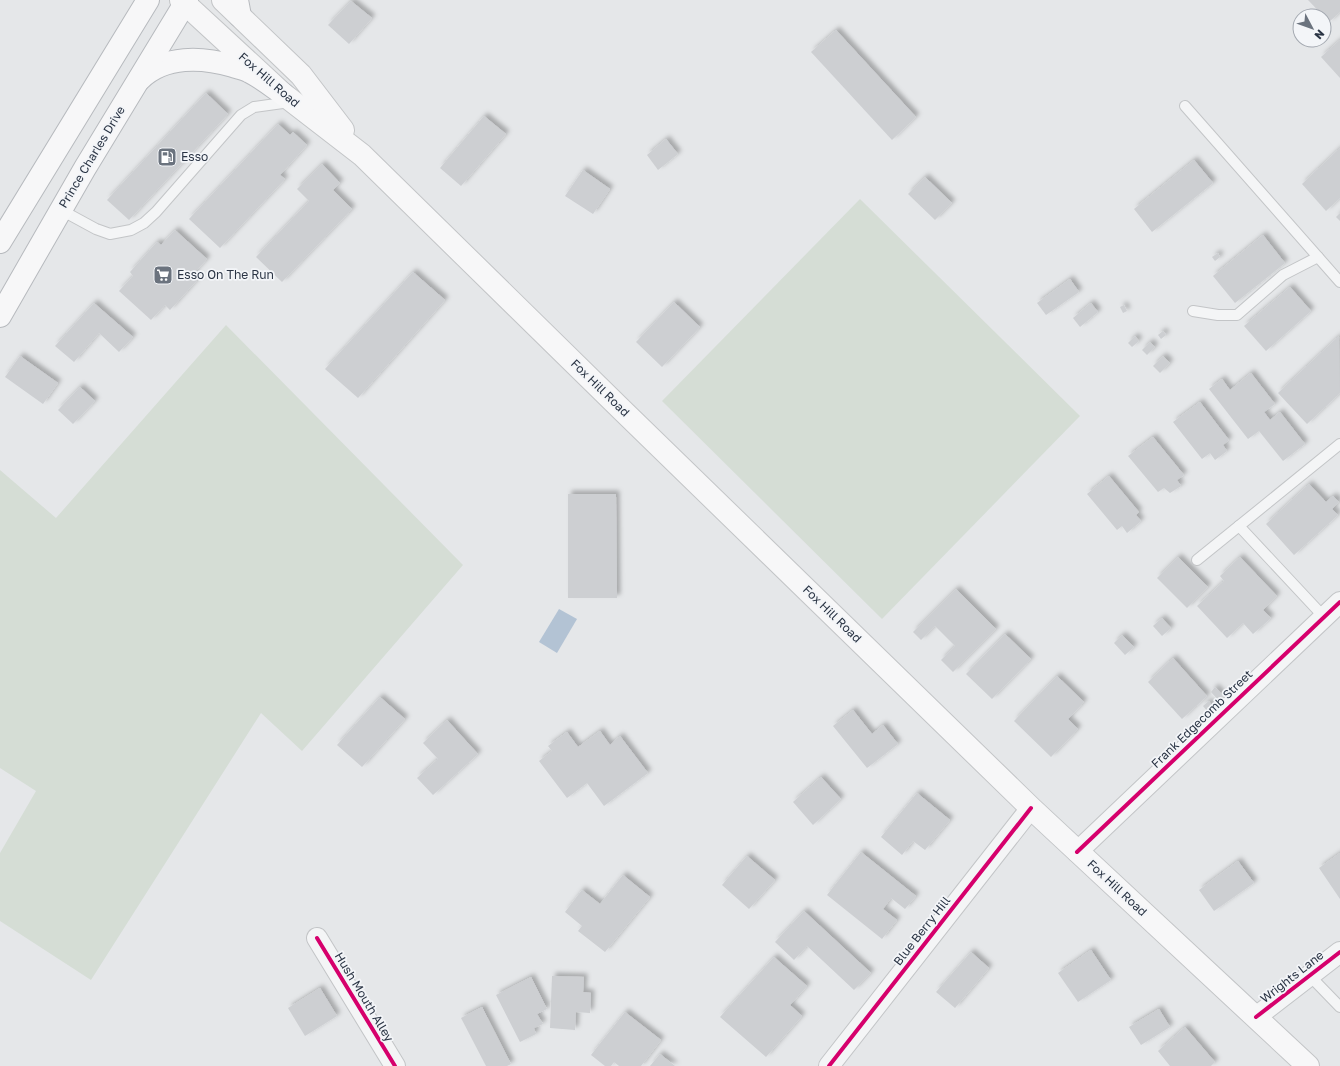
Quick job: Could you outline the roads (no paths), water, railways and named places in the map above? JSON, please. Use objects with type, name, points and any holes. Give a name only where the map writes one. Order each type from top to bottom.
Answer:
[{"type":"main road","points":[[0,242],[148,0]]},
{"type":"main road","name":"Fox Hill Road","points":[[223,0],[239,8],[301,75],[362,155]]},
{"type":"main road","name":"Fox Hill Road","points":[[184,1],[288,98],[362,155],[1077,852],[1308,1066]]},
{"type":"main road","name":"Prince Charles Drive","points":[[0,316],[184,1]]},
{"type":"main road","points":[[135,85],[147,72],[163,64],[180,60],[201,60],[222,63],[249,72],[288,98]]},
{"type":"street","name":"Frank Edgecomb Street","points":[[1077,852],[1340,602]]},
{"type":"street","name":"Blue Berry Hill","points":[[829,1066],[1032,808]]},
{"type":"street","name":"Hush Mouth Alley","points":[[317,938],[395,1066]]},
{"type":"street","name":"Wrights Lane","points":[[1256,1017],[1340,952]]},
{"type":"lane","points":[[61,210],[96,229],[110,234],[131,230],[144,223],[156,212],[240,115],[254,107],[288,98]]},
{"type":"lane","points":[[1185,106],[1340,282]]},
{"type":"lane","points":[[1193,311],[1218,315],[1237,315],[1283,275],[1318,257]]},
{"type":"lane","points":[[1197,560],[1340,444]]},
{"type":"lane","points":[[1239,526],[1324,617]]},
{"type":"lane","points":[[1310,976],[1340,1007]]},
{"type":"water","points":[[559,609],[577,619],[557,653],[539,642]]},
{"type":"place","name":"Esso","points":[[167,157]]},
{"type":"place","name":"Esso On The Run","points":[[163,275]]}]
